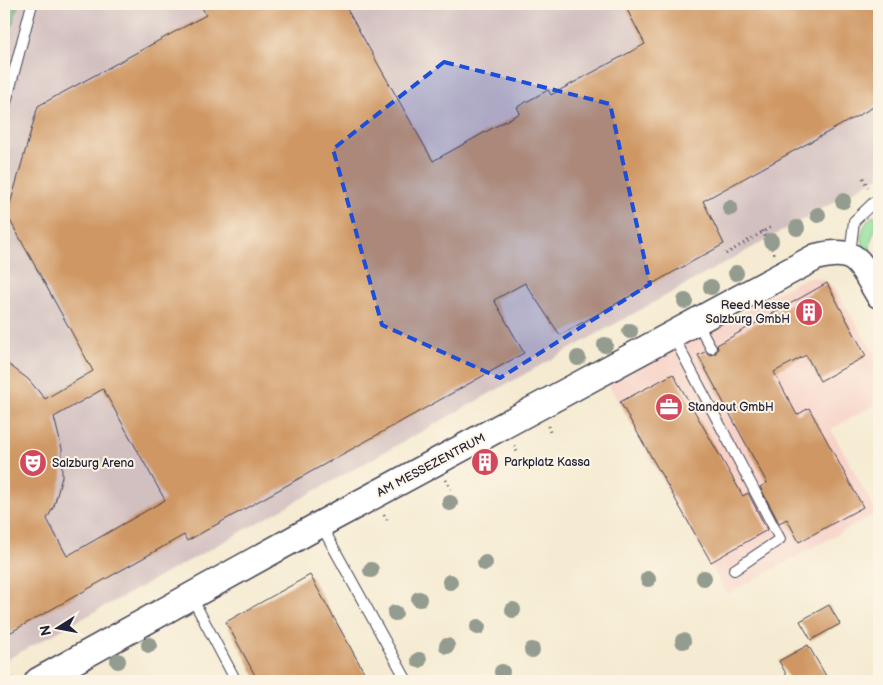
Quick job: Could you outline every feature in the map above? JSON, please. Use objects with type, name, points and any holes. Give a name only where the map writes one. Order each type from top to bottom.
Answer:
[{"type":"street","points":[[838,254],[858,260],[879,295]]},
{"type":"street","points":[[838,254],[850,270],[869,303],[879,310]]},
{"type":"street","name":"AM MESSEZENTRUM","points":[[38,681],[321,524],[816,257],[838,254]]},
{"type":"lane","points":[[4,110],[32,4]]},
{"type":"lane","points":[[838,254],[854,221],[879,199]]},
{"type":"lane","points":[[697,322],[711,348]]},
{"type":"lane","points":[[672,335],[780,539],[734,570]]},
{"type":"lane","points":[[321,524],[407,681]]},
{"type":"lane","points":[[191,596],[236,681]]},
{"type":"path","points":[[726,254],[772,227]]},
{"type":"path","points":[[762,232],[775,255]]},
{"type":"path","points":[[4,665],[14,681]]},
{"type":"highlighted area","points":[[444,62],[610,104],[650,284],[500,378],[382,325],[333,149]]},
{"type":"shaded area","points":[[18,4],[879,4],[879,177],[205,552],[4,661],[4,56]]},
{"type":"shaded area","points":[[809,277],[823,279],[835,289],[879,361],[879,403],[831,429],[877,513],[727,594],[608,384]]},
{"type":"green space","points":[[4,4],[18,4],[4,56]]},
{"type":"green space","points":[[874,215],[879,224],[875,229],[870,245],[873,267],[866,253],[862,233],[868,221]]},
{"type":"building","points":[[200,4],[344,4],[433,161],[520,113],[517,107],[548,90],[551,95],[645,44],[624,4],[879,4],[879,104],[703,201],[724,244],[560,335],[525,283],[494,300],[524,353],[187,541],[184,535],[4,636],[4,361],[28,379],[45,399],[93,371],[7,215],[38,106],[206,15]],"holes":[[[103,389],[165,500],[67,556],[47,519],[54,506],[62,477],[62,449],[54,417]]]},
{"type":"building","points":[[827,283],[866,356],[820,381],[806,355],[774,372],[797,415],[809,408],[863,507],[799,542],[787,519],[779,523],[760,487],[767,483],[698,355],[705,352],[710,355],[715,354],[718,349],[717,345]]},
{"type":"building","points":[[673,374],[743,496],[748,493],[767,530],[711,562],[620,402]]},
{"type":"building","points":[[310,575],[369,681],[258,681],[226,622]]},
{"type":"building","points":[[829,605],[840,624],[811,640],[800,621]]},
{"type":"building","points":[[808,645],[829,681],[790,681],[779,661]]},
{"type":"place","name":"Reed Messe Salzburg GmbH","points":[[809,312]]},
{"type":"place","name":"Standout GmbH","points":[[669,407]]},
{"type":"place","name":"Parkplatz Kassa","points":[[485,462]]},
{"type":"place","name":"Salzburg Arena","points":[[33,463]]}]
